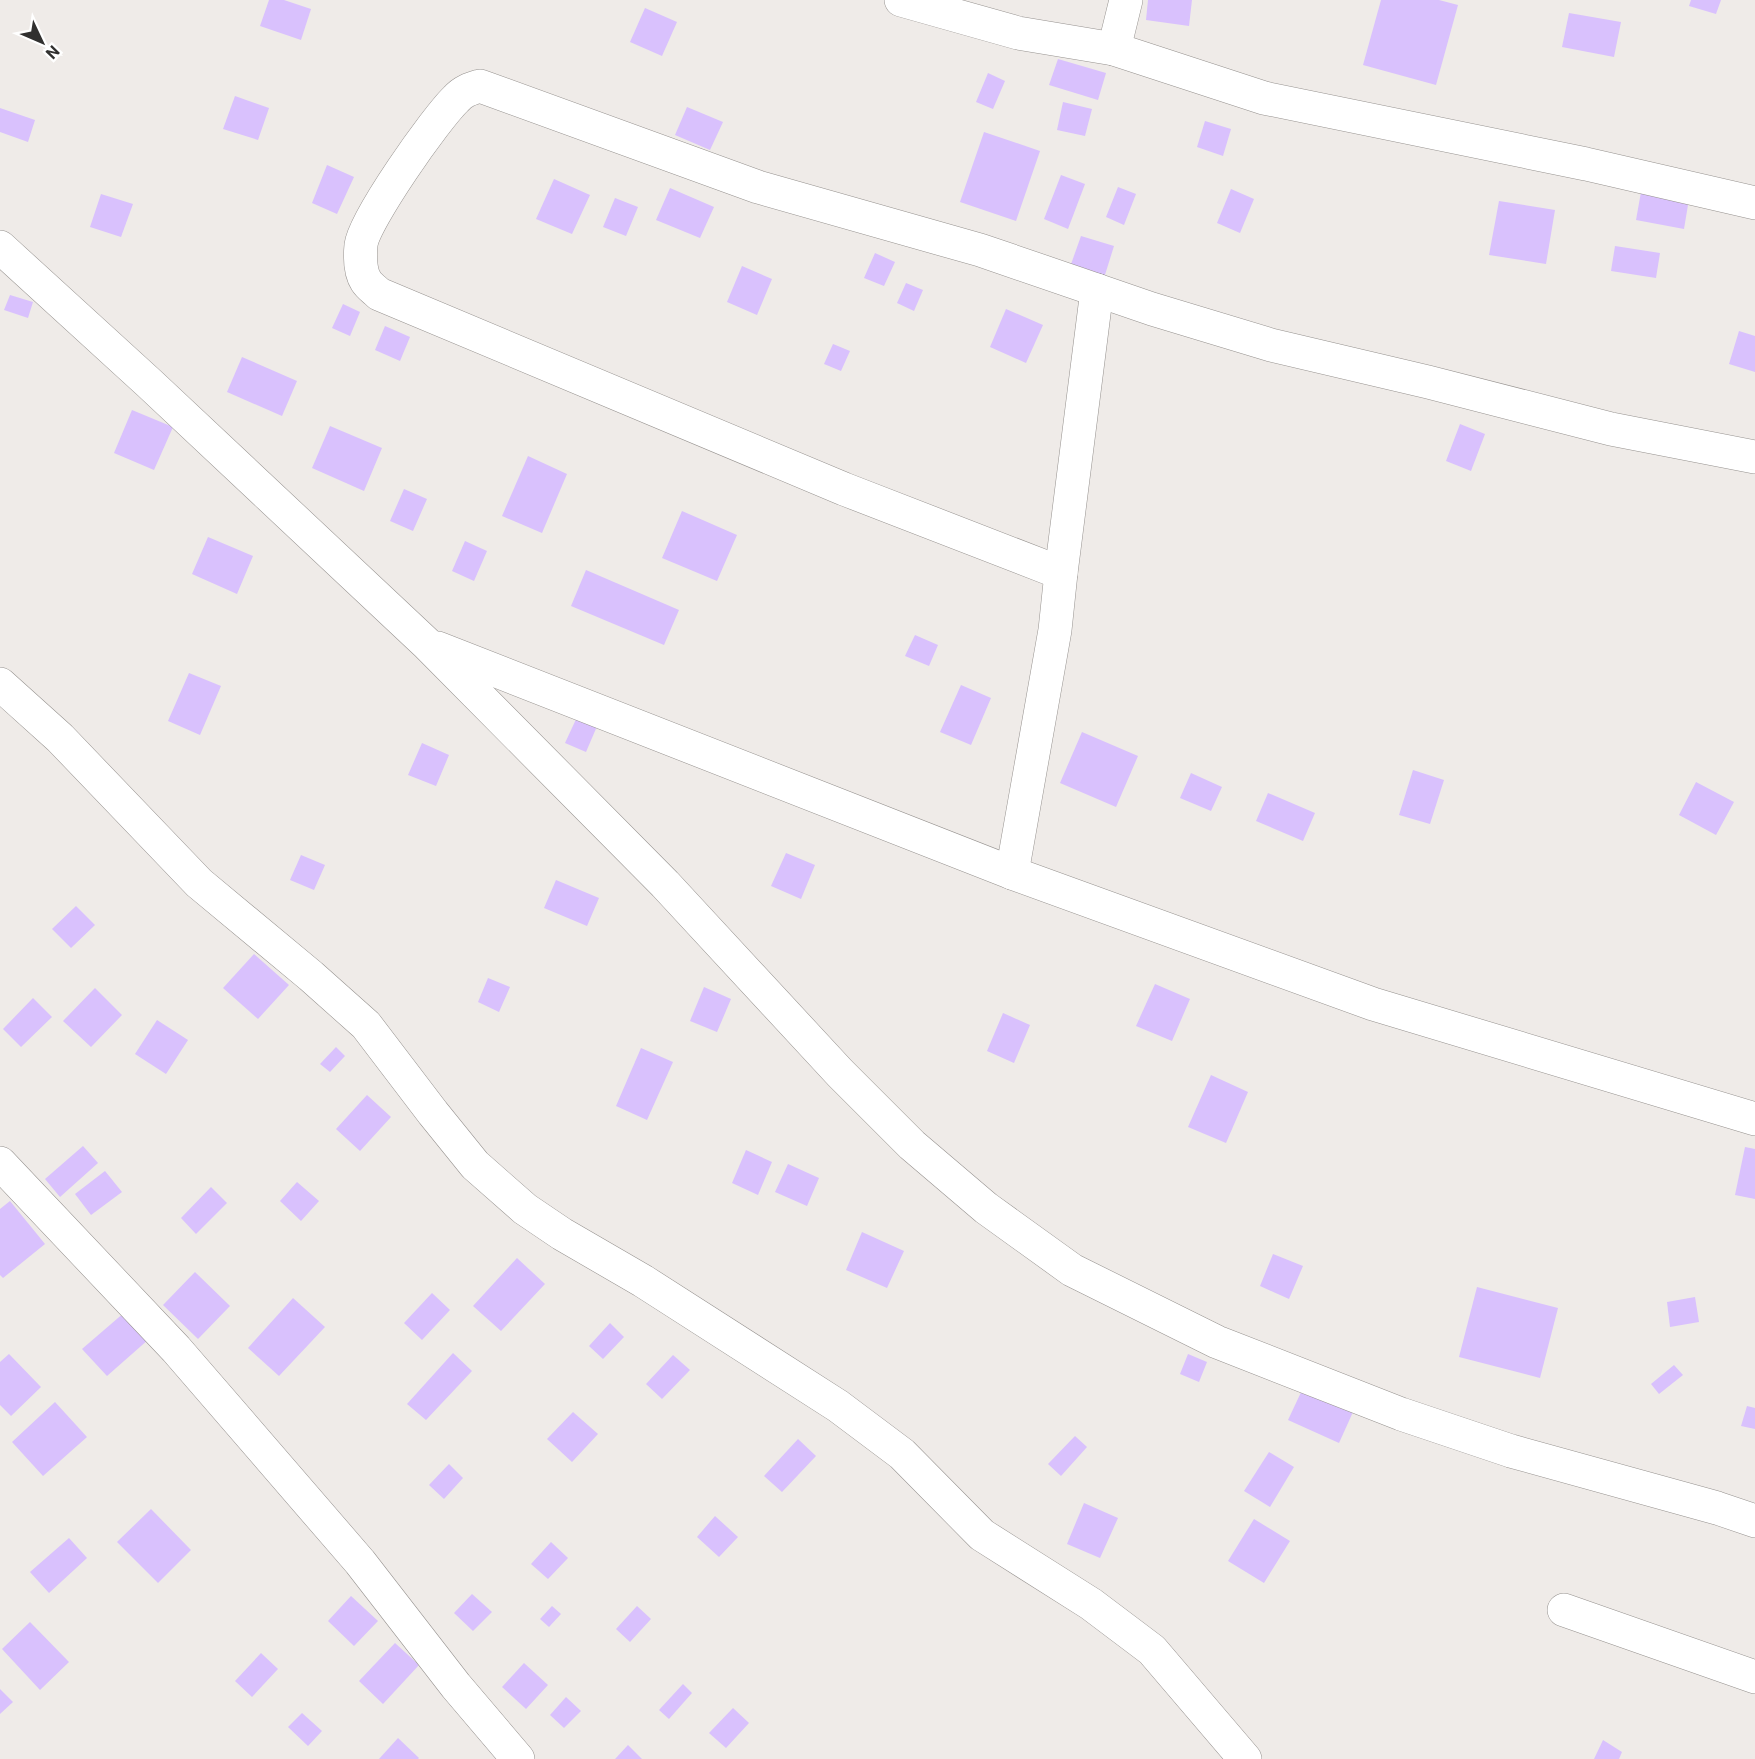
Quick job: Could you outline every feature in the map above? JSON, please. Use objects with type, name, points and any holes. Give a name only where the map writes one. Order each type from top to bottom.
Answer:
[{"type":"street","points":[[901,0],[1018,33],[1114,49],[1264,98],[1586,164],[1755,203]]},
{"type":"street","points":[[1114,49],[1126,0]]},
{"type":"street","points":[[1061,573],[866,498],[379,294],[365,280],[361,263],[361,243],[370,220],[455,100],[466,90],[480,86],[758,187],[980,250],[1249,338],[1611,429],[1755,457]]},
{"type":"street","points":[[0,247],[426,643],[665,884],[840,1073],[912,1145],[986,1208],[1072,1270],[1217,1342],[1401,1414],[1511,1451],[1718,1508],[1755,1521]]},
{"type":"street","points":[[1012,873],[1055,630],[1097,290]]},
{"type":"street","points":[[426,643],[1012,873],[1373,1005],[1755,1119]]},
{"type":"street","points":[[0,684],[60,738],[199,883],[366,1025],[474,1165],[525,1209],[643,1281],[838,1406],[902,1454],[982,1535],[1091,1604],[1152,1650],[1245,1759]]},
{"type":"street","points":[[0,1163],[176,1349],[360,1562],[456,1686],[518,1759]]},
{"type":"street","points":[[1564,1610],[1755,1677]]},
{"type":"building","points":[[269,0],[284,0],[311,9],[301,40],[260,26]]},
{"type":"building","points":[[1148,0],[1192,0],[1189,26],[1146,20]]},
{"type":"building","points":[[1381,0],[1439,0],[1458,5],[1436,85],[1363,65]]},
{"type":"building","points":[[1691,0],[1721,0],[1716,14],[1689,6]]},
{"type":"building","points":[[645,8],[677,22],[662,56],[630,42]]},
{"type":"building","points":[[1569,13],[1621,22],[1614,57],[1562,47]]},
{"type":"building","points":[[1058,59],[1106,73],[1098,100],[1049,85]]},
{"type":"building","points":[[988,73],[1005,81],[993,109],[976,102]]},
{"type":"building","points":[[235,96],[269,108],[258,140],[223,129]]},
{"type":"building","points":[[1063,102],[1092,109],[1085,136],[1057,130]]},
{"type":"building","points":[[687,107],[723,122],[710,150],[675,135]]},
{"type":"building","points":[[0,108],[35,120],[28,142],[0,132]]},
{"type":"building","points":[[1205,121],[1231,129],[1223,156],[1197,147]]},
{"type":"building","points":[[984,132],[1040,151],[1016,221],[960,202]]},
{"type":"building","points":[[327,165],[354,177],[337,214],[312,203]]},
{"type":"building","points":[[1061,175],[1085,184],[1068,229],[1044,219]]},
{"type":"building","points":[[554,179],[590,195],[572,234],[536,219]]},
{"type":"building","points":[[1118,187],[1136,194],[1124,225],[1106,217]]},
{"type":"building","points":[[670,188],[714,207],[700,238],[656,220]]},
{"type":"building","points":[[1231,189],[1254,199],[1240,233],[1217,223]]},
{"type":"building","points":[[1641,192],[1689,199],[1684,229],[1636,220]]},
{"type":"building","points":[[101,194],[133,204],[121,237],[90,227]]},
{"type":"building","points":[[615,198],[638,207],[626,236],[603,227]]},
{"type":"building","points":[[1499,201],[1555,210],[1546,264],[1489,255]]},
{"type":"building","points":[[1081,236],[1114,246],[1104,278],[1070,267]]},
{"type":"building","points":[[1615,246],[1660,253],[1656,278],[1611,271]]},
{"type":"building","points":[[875,253],[895,262],[884,286],[864,278]]},
{"type":"building","points":[[742,266],[772,279],[757,315],[727,302]]},
{"type":"building","points":[[906,283],[923,290],[914,311],[897,303]]},
{"type":"building","points":[[10,295],[33,302],[28,318],[4,310]]},
{"type":"building","points":[[343,304],[360,312],[350,336],[332,328]]},
{"type":"building","points":[[1006,309],[1043,325],[1026,363],[990,347]]},
{"type":"building","points":[[385,326],[410,337],[400,361],[375,350]]},
{"type":"building","points":[[1739,331],[1755,336],[1755,372],[1729,364]]},
{"type":"building","points":[[833,344],[850,351],[841,371],[824,364]]},
{"type":"building","points":[[242,357],[297,381],[282,416],[227,392]]},
{"type":"building","points":[[132,410],[173,427],[154,470],[114,453]]},
{"type":"building","points":[[1460,424],[1485,434],[1471,471],[1446,461]]},
{"type":"building","points":[[330,426],[382,448],[364,491],[312,468]]},
{"type":"building","points":[[528,456],[567,474],[542,533],[502,516]]},
{"type":"building","points":[[404,489],[427,499],[413,531],[390,521]]},
{"type":"building","points":[[682,511],[737,535],[717,581],[662,558]]},
{"type":"building","points":[[208,537],[253,556],[237,594],[192,574]]},
{"type":"building","points":[[465,541],[487,551],[474,581],[452,571]]},
{"type":"building","points":[[586,570],[679,610],[664,645],[571,606]]},
{"type":"building","points":[[915,635],[938,645],[929,666],[905,656]]},
{"type":"building","points":[[189,673],[221,686],[200,735],[168,721]]},
{"type":"building","points":[[961,685],[991,698],[971,745],[940,732]]},
{"type":"building","points":[[578,715],[598,724],[586,752],[565,743]]},
{"type":"building","points":[[1082,732],[1138,756],[1116,807],[1060,783]]},
{"type":"building","points":[[422,743],[449,755],[436,786],[408,775]]},
{"type":"building","points":[[1413,770],[1444,780],[1430,824],[1399,815]]},
{"type":"building","points":[[1191,773],[1222,787],[1211,811],[1180,798]]},
{"type":"building","points":[[1696,782],[1734,802],[1716,835],[1679,815]]},
{"type":"building","points":[[1268,793],[1315,813],[1303,841],[1256,821]]},
{"type":"building","points":[[786,853],[815,865],[801,899],[771,886]]},
{"type":"building","points":[[301,855],[325,865],[314,890],[290,880]]},
{"type":"building","points":[[556,880],[599,898],[587,926],[544,908]]},
{"type":"building","points":[[76,906],[95,925],[71,948],[52,929]]},
{"type":"building","points":[[254,954],[289,985],[258,1019],[223,988]]},
{"type":"building","points":[[488,978],[510,987],[499,1012],[478,1002]]},
{"type":"building","points":[[1155,984],[1190,999],[1172,1041],[1136,1026]]},
{"type":"building","points":[[704,987],[731,999],[717,1032],[690,1021]]},
{"type":"building","points":[[95,988],[122,1015],[91,1047],[63,1021]]},
{"type":"building","points":[[33,998],[52,1017],[21,1047],[3,1029]]},
{"type":"building","points":[[1003,1013],[1030,1025],[1014,1063],[987,1051]]},
{"type":"building","points":[[157,1020],[188,1040],[166,1074],[135,1054]]},
{"type":"building","points":[[336,1047],[345,1056],[330,1072],[320,1064]]},
{"type":"building","points":[[641,1048],[673,1062],[647,1120],[616,1106]]},
{"type":"building","points":[[1211,1075],[1248,1092],[1226,1143],[1188,1127]]},
{"type":"building","points":[[367,1095],[391,1117],[360,1151],[336,1129]]},
{"type":"building","points":[[83,1146],[98,1163],[60,1197],[45,1179]]},
{"type":"building","points":[[1745,1147],[1755,1149],[1755,1199],[1735,1195]]},
{"type":"building","points":[[746,1150],[772,1162],[758,1195],[732,1183]]},
{"type":"building","points":[[788,1164],[819,1178],[807,1206],[775,1192]]},
{"type":"building","points":[[105,1171],[122,1192],[91,1215],[75,1194]]},
{"type":"building","points":[[297,1182],[319,1201],[301,1221],[280,1201]]},
{"type":"building","points":[[211,1187],[227,1203],[196,1234],[181,1218]]},
{"type":"building","points":[[10,1201],[45,1244],[3,1278],[0,1275],[0,1209]]},
{"type":"building","points":[[862,1232],[904,1251],[887,1288],[846,1270]]},
{"type":"building","points":[[1273,1254],[1303,1266],[1289,1299],[1260,1286]]},
{"type":"building","points":[[517,1258],[545,1284],[501,1331],[473,1306]]},
{"type":"building","points":[[195,1272],[230,1306],[198,1339],[163,1305]]},
{"type":"building","points":[[1477,1287],[1558,1308],[1540,1378],[1459,1357]]},
{"type":"building","points":[[432,1293],[450,1310],[422,1340],[404,1323]]},
{"type":"building","points":[[1695,1297],[1699,1322],[1670,1327],[1667,1302]]},
{"type":"building","points":[[293,1298],[325,1327],[279,1376],[248,1348]]},
{"type":"building","points":[[125,1312],[149,1339],[107,1376],[82,1349]]},
{"type":"building","points":[[610,1323],[624,1337],[603,1359],[589,1346]]},
{"type":"building","points":[[453,1353],[472,1371],[426,1420],[407,1404]]},
{"type":"building","points":[[9,1354],[41,1387],[11,1416],[0,1405],[0,1362]]},
{"type":"building","points":[[1188,1354],[1207,1362],[1199,1382],[1180,1374]]},
{"type":"building","points":[[673,1355],[690,1370],[662,1399],[646,1384]]},
{"type":"building","points":[[1674,1365],[1683,1375],[1659,1394],[1651,1384]]},
{"type":"building","points":[[1303,1388],[1353,1412],[1339,1443],[1288,1420]]},
{"type":"building","points":[[55,1402],[87,1437],[43,1476],[12,1442]]},
{"type":"building","points":[[1747,1406],[1755,1408],[1755,1429],[1741,1426]]},
{"type":"building","points":[[573,1412],[598,1434],[572,1462],[547,1439]]},
{"type":"building","points":[[1075,1436],[1087,1447],[1061,1476],[1048,1464]]},
{"type":"building","points":[[798,1439],[816,1456],[782,1492],[764,1476]]},
{"type":"building","points":[[1269,1452],[1294,1467],[1270,1507],[1244,1491]]},
{"type":"building","points":[[449,1464],[463,1478],[444,1499],[429,1485]]},
{"type":"building","points":[[1084,1503],[1118,1518],[1100,1558],[1067,1544]]},
{"type":"building","points":[[151,1509],[191,1550],[158,1583],[117,1542]]},
{"type":"building","points":[[715,1516],[738,1537],[719,1557],[697,1537]]},
{"type":"building","points":[[1254,1519],[1290,1541],[1264,1583],[1228,1561]]},
{"type":"building","points":[[69,1538],[87,1558],[49,1593],[30,1572]]},
{"type":"building","points":[[551,1542],[568,1558],[548,1579],[531,1564]]},
{"type":"building","points":[[472,1594],[492,1612],[473,1631],[454,1613]]},
{"type":"building","points":[[351,1596],[378,1621],[354,1646],[328,1621]]},
{"type":"building","points":[[552,1606],[561,1614],[549,1627],[540,1619]]},
{"type":"building","points":[[637,1606],[651,1619],[630,1642],[616,1629]]},
{"type":"building","points":[[30,1622],[69,1662],[40,1690],[2,1649]]},
{"type":"building","points":[[395,1643],[419,1665],[383,1704],[359,1681]]},
{"type":"building","points":[[261,1653],[278,1669],[252,1697],[235,1681]]},
{"type":"building","points":[[524,1663],[548,1685],[526,1709],[502,1687]]},
{"type":"building","points":[[683,1684],[692,1693],[669,1719],[659,1710]]},
{"type":"building","points":[[0,1689],[13,1702],[0,1714]]},
{"type":"building","points":[[566,1697],[581,1711],[564,1728],[550,1715]]},
{"type":"building","points":[[733,1708],[749,1723],[726,1748],[709,1733]]},
{"type":"building","points":[[302,1713],[322,1731],[308,1746],[288,1727]]},
{"type":"building","points":[[398,1738],[419,1758],[418,1759],[379,1759]]},
{"type":"building","points":[[1603,1740],[1622,1752],[1619,1759],[1594,1759]]},
{"type":"building","points":[[628,1745],[642,1759],[615,1759]]}]
